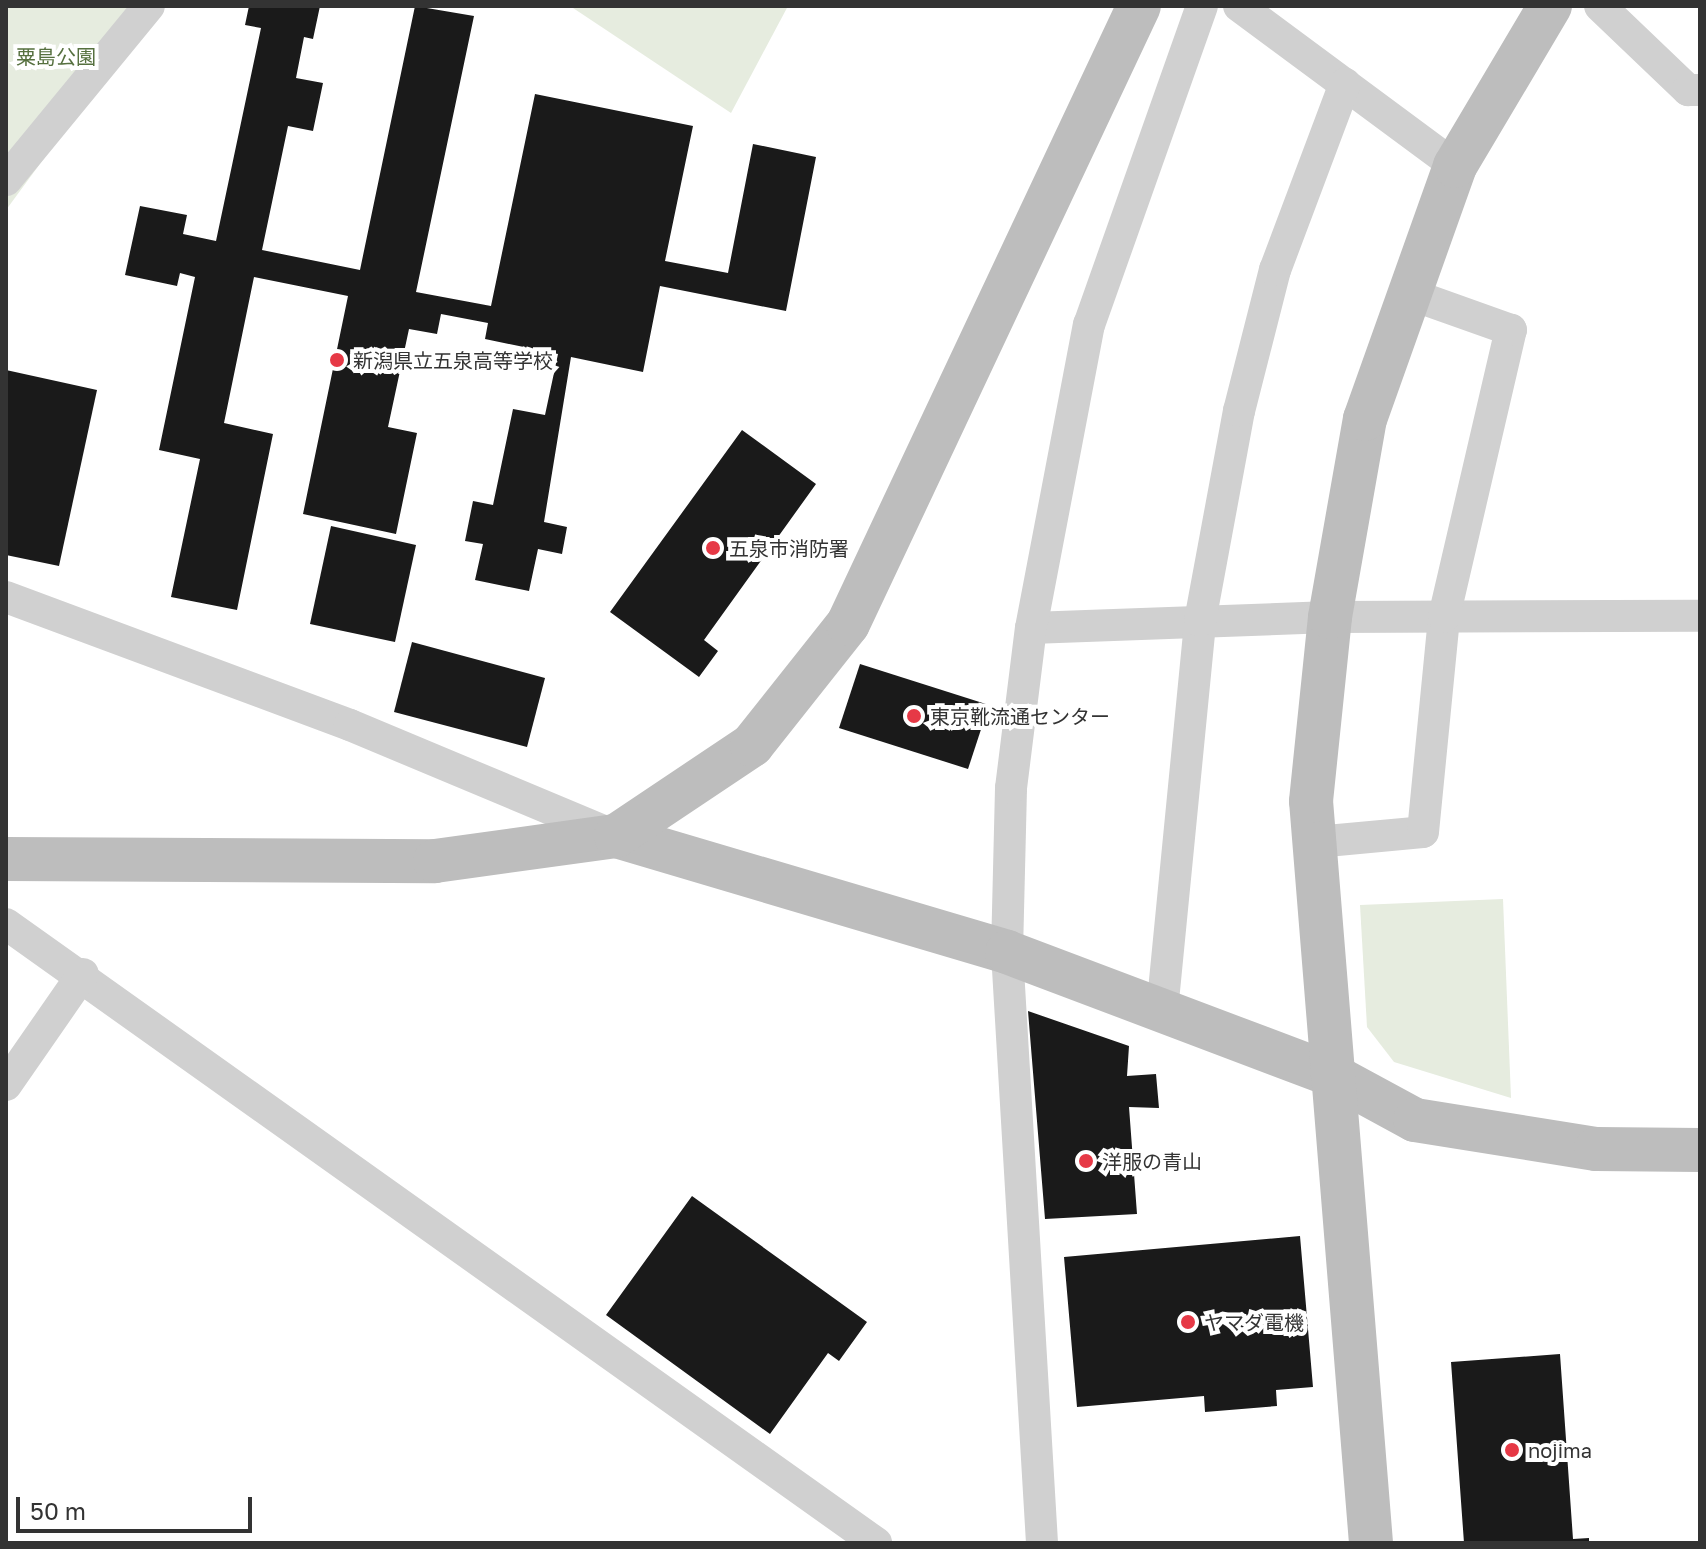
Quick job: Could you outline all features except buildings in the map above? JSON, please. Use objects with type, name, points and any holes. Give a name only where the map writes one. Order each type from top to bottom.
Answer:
[{"type":"street","points":[[6,180],[149,6]]},
{"type":"street","points":[[6,859],[435,861],[616,836],[752,745],[848,624],[1139,6]]},
{"type":"street","points":[[1042,1543],[1007,952],[1011,788],[1031,628],[1089,325],[1202,6]]},
{"type":"street","points":[[1239,6],[1455,166]]},
{"type":"street","points":[[1371,1543],[1311,801],[1330,617],[1365,419],[1455,166],[1550,6]]},
{"type":"street","points":[[1600,6],[1696,83]]},
{"type":"street","points":[[1162,1011],[1200,621],[1239,411],[1275,270],[1345,84]]},
{"type":"street","points":[[1316,842],[1423,832],[1444,617],[1511,330],[1410,294]]},
{"type":"street","points":[[6,597],[350,725],[616,836],[1007,952],[1332,1075],[1415,1120],[1596,1149],[1700,1150]]},
{"type":"street","points":[[1031,628],[1330,617],[1700,616]]},
{"type":"street","points":[[6,924],[83,974],[876,1543]]},
{"type":"street","points":[[6,1085],[83,974]]},
{"type":"green space","name":"粟島公園","points":[[6,6],[156,6],[6,210]]},
{"type":"green space","points":[[570,6],[788,6],[731,113]]},
{"type":"green space","points":[[1503,899],[1511,1098],[1394,1062],[1367,1027],[1360,905]]},
{"type":"place","name":"新潟県立五泉高等学校","points":[[337,360]]},
{"type":"place","name":"五泉市消防署","points":[[713,548]]},
{"type":"place","name":"東京靴流通センター","points":[[914,716]]},
{"type":"place","name":"洋服の青山","points":[[1086,1161]]},
{"type":"place","name":"ヤマダ電機","points":[[1188,1322]]},
{"type":"place","name":"nojima","points":[[1512,1450]]}]
